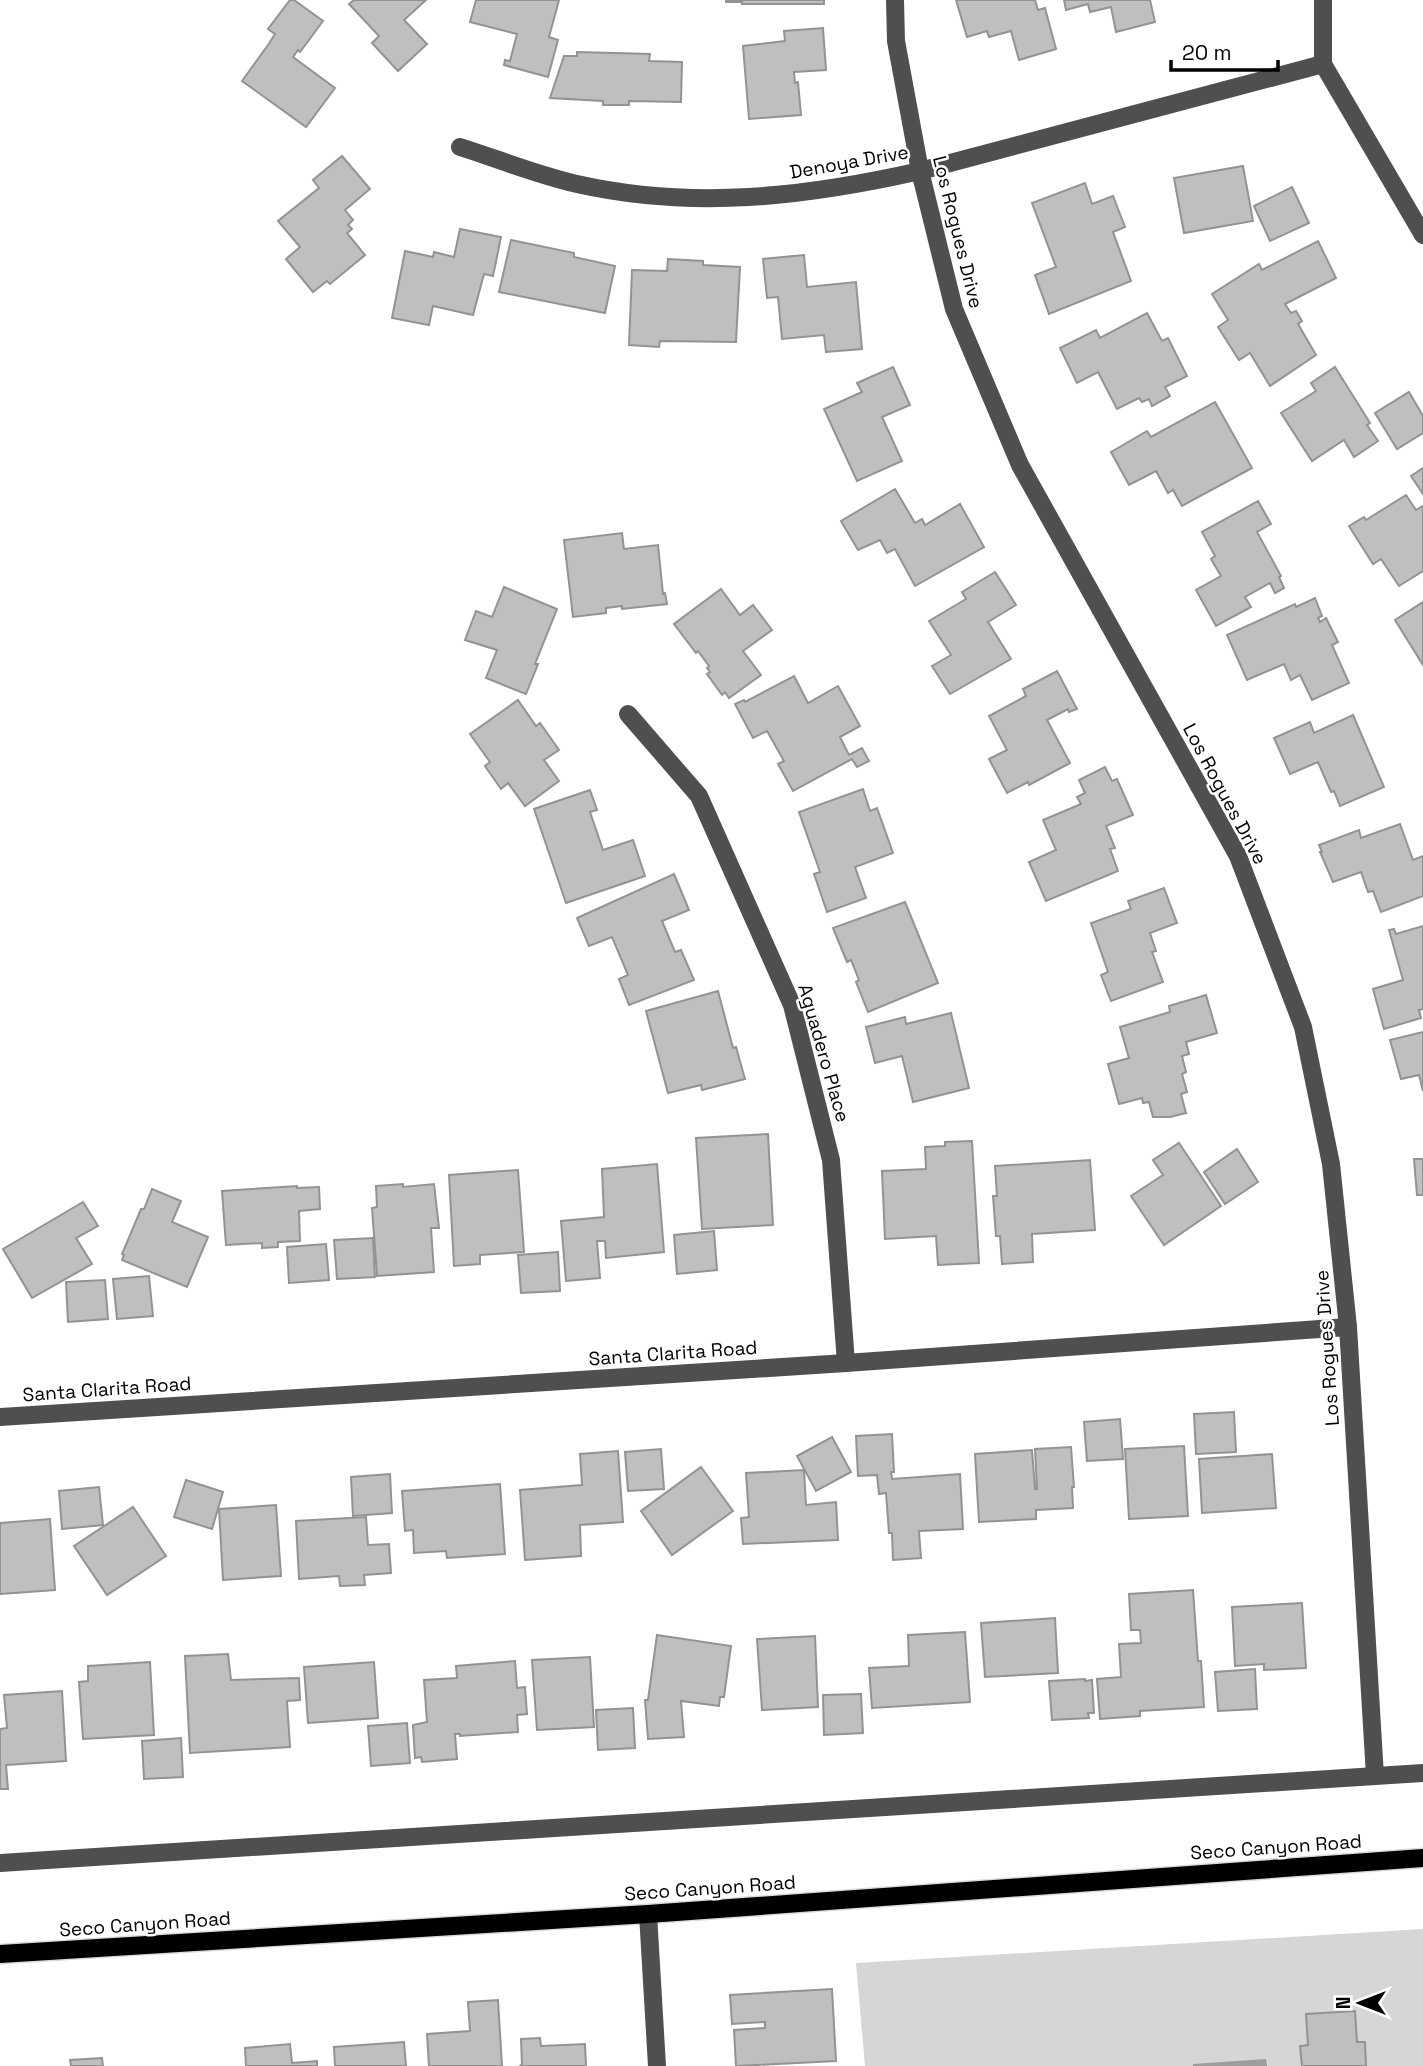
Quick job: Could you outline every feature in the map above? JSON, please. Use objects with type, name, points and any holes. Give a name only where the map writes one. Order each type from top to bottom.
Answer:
[{"type":"main road","name":"Seco Canyon Road","points":[[0,1954],[648,1914],[1423,1858]]},
{"type":"street","name":"Los Rogues Drive","points":[[895,0],[896,41],[920,171],[954,309],[1020,465],[1238,856],[1303,1027],[1331,1164],[1348,1327],[1376,1776]]},
{"type":"street","points":[[1323,0],[1324,64],[1423,235]]},
{"type":"street","name":"Denoya Drive","points":[[460,147],[576,184],[665,198],[765,198],[876,181],[920,171],[1324,64]]},
{"type":"street","name":"Aguadero Place","points":[[628,714],[699,796],[792,1005],[831,1160],[846,1363]]},
{"type":"street","name":"Santa Clarita Road","points":[[0,1417],[846,1363],[1348,1327]]},
{"type":"street","points":[[0,1863],[1423,1773]]},
{"type":"street","points":[[648,1914],[657,2066]]},
{"type":"shaded area","points":[[1423,1929],[1423,2066],[865,2066],[856,1963]]},
{"type":"shaded area","points":[[1266,2059],[1267,2066],[1193,2066],[1193,2064]]},
{"type":"building","points":[[290,0],[294,0],[323,21],[300,52],[298,50],[293,57],[335,88],[306,127],[242,81],[275,34],[268,29]]},
{"type":"building","points":[[354,0],[426,0],[404,20],[427,44],[398,71],[372,43],[379,36],[349,4]]},
{"type":"building","points":[[476,0],[559,0],[549,37],[558,40],[548,77],[504,65],[505,60],[510,61],[517,34],[470,22]]},
{"type":"building","points":[[726,0],[824,0],[824,4],[742,4]]},
{"type":"building","points":[[956,0],[1035,0],[1038,10],[1045,8],[1056,49],[1019,60],[1011,31],[989,37],[987,31],[967,37]]},
{"type":"building","points":[[1064,0],[1150,0],[1155,22],[1116,32],[1111,7],[1090,12],[1088,4],[1066,10]]},
{"type":"building","points":[[823,28],[826,70],[794,72],[795,83],[798,82],[801,115],[749,119],[743,46],[785,41],[784,31]]},
{"type":"building","points":[[577,52],[650,54],[649,61],[682,62],[681,102],[629,101],[629,105],[603,105],[603,101],[550,98],[564,56],[577,56]]},
{"type":"building","points":[[342,156],[370,189],[345,210],[353,220],[348,225],[352,229],[347,233],[365,255],[330,284],[327,281],[313,292],[286,259],[300,247],[278,221],[319,188],[313,180]]},
{"type":"building","points":[[1243,166],[1253,221],[1184,233],[1174,178]]},
{"type":"building","points":[[1085,183],[1092,204],[1113,196],[1125,227],[1113,232],[1131,281],[1049,314],[1035,275],[1056,267],[1032,203]]},
{"type":"building","points":[[1292,187],[1309,223],[1270,241],[1254,206]]},
{"type":"building","points":[[460,229],[501,237],[493,276],[484,274],[473,315],[433,306],[429,325],[392,318],[405,251],[433,257],[434,252],[454,257]]},
{"type":"building","points":[[511,240],[574,253],[574,257],[615,266],[605,313],[499,292]]},
{"type":"building","points":[[1318,241],[1336,278],[1285,304],[1291,313],[1296,311],[1302,321],[1298,324],[1316,355],[1270,386],[1250,353],[1239,360],[1218,327],[1228,320],[1212,294],[1259,264],[1262,270]]},
{"type":"building","points":[[804,255],[807,287],[856,282],[862,349],[826,352],[824,335],[782,339],[778,297],[767,298],[763,259]]},
{"type":"building","points":[[668,259],[740,267],[736,342],[660,341],[659,347],[629,345],[632,270],[667,271]]},
{"type":"building","points":[[1147,313],[1162,341],[1168,338],[1187,376],[1165,387],[1170,396],[1152,406],[1149,399],[1142,402],[1139,398],[1117,409],[1098,372],[1077,383],[1060,348],[1096,330],[1100,338]]},
{"type":"building","points":[[893,367],[910,405],[882,417],[902,461],[857,481],[824,409],[862,392],[857,383]]},
{"type":"building","points":[[1335,367],[1370,423],[1367,425],[1378,441],[1354,457],[1344,440],[1312,461],[1281,413],[1316,391],[1311,383]]},
{"type":"building","points":[[1409,392],[1423,416],[1423,433],[1397,449],[1375,413]]},
{"type":"building","points":[[1215,402],[1252,468],[1182,506],[1173,490],[1168,493],[1156,471],[1129,485],[1111,452],[1147,431],[1151,437]]},
{"type":"building","points":[[1423,468],[1423,494],[1411,476]]},
{"type":"building","points":[[895,489],[915,523],[922,519],[925,525],[960,504],[984,547],[915,586],[895,549],[887,553],[880,540],[858,550],[841,521]]},
{"type":"building","points":[[1406,495],[1416,510],[1423,506],[1423,571],[1399,586],[1381,559],[1373,564],[1349,526],[1364,517],[1366,520]]},
{"type":"building","points":[[1258,501],[1271,524],[1257,532],[1281,576],[1279,577],[1284,588],[1275,593],[1270,583],[1245,597],[1251,607],[1216,626],[1196,590],[1221,576],[1211,559],[1215,556],[1202,532]]},
{"type":"building","points":[[622,533],[624,549],[658,545],[663,594],[665,593],[667,604],[606,608],[606,613],[573,617],[564,540]]},
{"type":"building","points":[[995,572],[1016,605],[988,622],[1011,659],[950,694],[932,666],[951,655],[929,621],[966,599],[962,592]]},
{"type":"building","points":[[504,587],[557,609],[526,694],[486,678],[497,650],[465,640],[476,611],[492,617]]},
{"type":"building","points":[[721,589],[740,615],[753,605],[772,630],[743,651],[761,675],[729,698],[725,692],[722,695],[707,674],[710,672],[707,668],[709,666],[674,624]]},
{"type":"building","points":[[1315,598],[1322,616],[1318,618],[1320,622],[1326,618],[1338,642],[1332,645],[1349,683],[1312,700],[1300,675],[1291,680],[1284,664],[1247,680],[1227,635],[1295,604],[1296,607]]},
{"type":"building","points":[[1423,602],[1423,665],[1395,620]]},
{"type":"building","points":[[1057,671],[1077,709],[1069,712],[1068,709],[1047,720],[1070,763],[1029,785],[1028,782],[1007,793],[989,759],[1007,750],[989,716],[1026,696],[1023,689]]},
{"type":"building","points":[[794,676],[808,703],[838,686],[860,726],[840,737],[849,755],[862,748],[869,761],[857,767],[852,759],[793,791],[778,764],[784,761],[767,731],[753,738],[735,704],[744,700],[745,702]]},
{"type":"building","points":[[518,700],[536,726],[540,723],[559,750],[544,760],[559,781],[525,806],[508,783],[501,789],[485,766],[490,762],[470,734]]},
{"type":"building","points":[[1353,715],[1384,787],[1340,806],[1318,762],[1290,774],[1274,738],[1310,722],[1314,733]]},
{"type":"building","points":[[1105,767],[1112,781],[1117,779],[1133,815],[1106,826],[1115,848],[1110,849],[1118,871],[1046,901],[1029,862],[1056,850],[1043,820],[1081,804],[1077,797],[1085,793],[1079,780]]},
{"type":"building","points":[[863,789],[870,811],[877,808],[893,853],[855,867],[866,898],[827,912],[814,874],[820,872],[799,812]]},
{"type":"building","points":[[590,790],[597,810],[590,812],[603,850],[633,840],[645,876],[566,903],[534,809]]},
{"type":"building","points":[[1400,824],[1413,860],[1423,856],[1423,896],[1381,912],[1373,891],[1368,892],[1361,872],[1333,882],[1319,845],[1359,830],[1361,838]]},
{"type":"building","points":[[674,874],[689,910],[662,921],[675,952],[681,950],[694,980],[629,1005],[619,979],[628,975],[612,937],[589,946],[577,918]]},
{"type":"building","points":[[1164,888],[1177,923],[1150,933],[1156,951],[1152,952],[1163,982],[1111,1001],[1101,975],[1108,972],[1091,923],[1131,909],[1128,901]]},
{"type":"building","points":[[905,902],[938,983],[868,1012],[851,960],[847,962],[833,928]]},
{"type":"building","points":[[1423,926],[1423,1009],[1419,1010],[1421,1018],[1384,1029],[1373,989],[1403,980],[1389,930],[1394,929],[1396,934]]},
{"type":"building","points":[[718,991],[733,1048],[736,1047],[745,1079],[702,1090],[701,1085],[668,1093],[646,1011]]},
{"type":"building","points":[[1206,995],[1217,1033],[1186,1042],[1189,1054],[1182,1056],[1186,1072],[1182,1074],[1187,1092],[1181,1094],[1186,1113],[1153,1117],[1149,1102],[1143,1103],[1142,1098],[1119,1104],[1108,1064],[1129,1058],[1120,1027],[1170,1012],[1169,1006]]},
{"type":"building","points":[[951,1013],[969,1088],[913,1102],[902,1056],[875,1063],[866,1027],[905,1017],[906,1024]]},
{"type":"building","points":[[1423,1032],[1423,1091],[1419,1075],[1401,1079],[1390,1040]]},
{"type":"building","points":[[768,1134],[773,1225],[702,1229],[696,1138]]},
{"type":"building","points":[[972,1141],[979,1263],[938,1265],[936,1236],[885,1239],[882,1171],[926,1169],[925,1147],[945,1146],[945,1142]]},
{"type":"building","points":[[1179,1143],[1221,1206],[1164,1245],[1131,1196],[1163,1175],[1153,1160]]},
{"type":"building","points":[[1237,1149],[1258,1182],[1225,1204],[1204,1172]]},
{"type":"building","points":[[1414,1159],[1423,1159],[1423,1195],[1417,1195]]},
{"type":"building","points":[[1090,1160],[1095,1230],[1032,1234],[1033,1262],[1002,1264],[1000,1236],[996,1236],[993,1196],[997,1196],[995,1166]]},
{"type":"building","points":[[657,1164],[664,1252],[606,1258],[605,1241],[597,1241],[600,1278],[566,1281],[561,1221],[604,1217],[602,1169]]},
{"type":"building","points":[[518,1170],[524,1252],[480,1255],[480,1264],[454,1266],[449,1175]]},
{"type":"building","points":[[403,1184],[403,1187],[434,1184],[439,1228],[431,1228],[434,1272],[377,1276],[372,1208],[377,1207],[376,1186]]},
{"type":"building","points":[[319,1187],[320,1209],[299,1211],[300,1241],[278,1242],[278,1247],[262,1248],[262,1243],[226,1245],[222,1191]]},
{"type":"building","points":[[152,1189],[181,1201],[172,1222],[208,1237],[187,1287],[122,1260],[141,1209],[144,1209]]},
{"type":"building","points":[[83,1202],[98,1226],[76,1238],[92,1264],[32,1298],[3,1249]]},
{"type":"building","points":[[714,1231],[717,1270],[677,1274],[674,1235]]},
{"type":"building","points":[[373,1238],[375,1277],[337,1279],[334,1240]]},
{"type":"building","points":[[326,1244],[329,1280],[289,1283],[287,1247]]},
{"type":"building","points":[[558,1252],[560,1291],[521,1293],[518,1255]]},
{"type":"building","points":[[149,1276],[153,1316],[117,1319],[113,1279]]},
{"type":"building","points":[[105,1280],[108,1319],[68,1322],[66,1282]]},
{"type":"building","points":[[1234,1412],[1236,1452],[1196,1454],[1194,1414]]},
{"type":"building","points":[[1120,1419],[1123,1459],[1087,1461],[1084,1422]]},
{"type":"building","points":[[892,1434],[892,1479],[960,1474],[963,1529],[919,1531],[921,1558],[893,1560],[886,1493],[879,1494],[877,1475],[858,1476],[856,1436]]},
{"type":"building","points":[[832,1437],[851,1472],[816,1491],[797,1456]]},
{"type":"building","points":[[1184,1446],[1188,1516],[1129,1519],[1125,1449]]},
{"type":"building","points":[[1071,1447],[1073,1508],[1036,1510],[1036,1519],[979,1522],[975,1454],[1032,1450],[1037,1489],[1035,1449]]},
{"type":"building","points":[[661,1449],[664,1489],[628,1491],[625,1452]]},
{"type":"building","points":[[618,1451],[623,1522],[580,1525],[581,1556],[525,1560],[520,1490],[582,1485],[580,1454]]},
{"type":"building","points":[[1272,1454],[1276,1508],[1202,1513],[1199,1459]]},
{"type":"building","points":[[701,1467],[733,1511],[672,1555],[641,1511]]},
{"type":"building","points":[[804,1470],[806,1505],[836,1502],[838,1540],[743,1544],[741,1518],[749,1517],[746,1473]]},
{"type":"building","points":[[390,1474],[392,1513],[353,1516],[351,1477]]},
{"type":"building","points":[[186,1480],[223,1492],[212,1529],[174,1517]]},
{"type":"building","points":[[500,1484],[505,1554],[447,1558],[446,1551],[414,1553],[413,1530],[405,1531],[402,1491]]},
{"type":"building","points":[[99,1487],[103,1525],[62,1529],[59,1491]]},
{"type":"building","points":[[276,1505],[281,1576],[223,1580],[219,1509]]},
{"type":"building","points":[[133,1507],[166,1556],[107,1595],[74,1546]]},
{"type":"building","points":[[366,1517],[368,1545],[389,1544],[391,1573],[364,1575],[365,1585],[340,1586],[339,1576],[299,1579],[296,1521]]},
{"type":"building","points":[[50,1519],[55,1590],[0,1594],[0,1523]]},
{"type":"building","points":[[1193,1590],[1204,1707],[1140,1711],[1140,1716],[1100,1719],[1097,1679],[1121,1677],[1119,1644],[1141,1643],[1140,1630],[1131,1630],[1129,1594]]},
{"type":"building","points":[[1302,1603],[1306,1668],[1264,1670],[1264,1664],[1235,1666],[1232,1607]]},
{"type":"building","points":[[1055,1618],[1058,1673],[985,1677],[981,1623]]},
{"type":"building","points":[[965,1632],[970,1702],[872,1708],[869,1668],[909,1666],[908,1635]]},
{"type":"building","points":[[657,1635],[731,1646],[724,1697],[720,1697],[719,1706],[681,1701],[684,1737],[648,1739],[645,1700],[648,1700]]},
{"type":"building","points":[[815,1636],[818,1707],[762,1710],[757,1639]]},
{"type":"building","points":[[228,1654],[231,1680],[299,1678],[300,1700],[287,1701],[290,1747],[190,1753],[185,1656]]},
{"type":"building","points":[[590,1657],[594,1727],[537,1730],[532,1660]]},
{"type":"building","points":[[515,1661],[517,1688],[525,1687],[527,1714],[517,1715],[518,1732],[460,1736],[455,1734],[457,1759],[422,1762],[421,1757],[415,1758],[413,1725],[427,1722],[424,1680],[457,1678],[456,1666]]},
{"type":"building","points":[[150,1662],[154,1735],[83,1739],[79,1682],[88,1681],[88,1666]]},
{"type":"building","points":[[374,1662],[378,1718],[308,1723],[304,1667]]},
{"type":"building","points":[[1255,1669],[1257,1709],[1218,1711],[1215,1672]]},
{"type":"building","points":[[1092,1680],[1094,1713],[1088,1713],[1089,1718],[1052,1720],[1049,1681]]},
{"type":"building","points":[[62,1691],[66,1761],[6,1765],[8,1789],[0,1789],[0,1729],[7,1728],[4,1695]]},
{"type":"building","points":[[861,1694],[863,1733],[824,1735],[823,1695]]},
{"type":"building","points":[[633,1708],[635,1748],[598,1750],[596,1710]]},
{"type":"building","points":[[407,1723],[410,1763],[371,1766],[368,1726]]},
{"type":"building","points":[[181,1738],[183,1777],[144,1779],[142,1741]]},
{"type":"building","points":[[832,1989],[836,2061],[736,2066],[734,2030],[765,2028],[765,2022],[732,2024],[730,1995]]},
{"type":"building","points":[[498,2000],[502,2066],[429,2066],[427,2034],[470,2031],[468,2002]]},
{"type":"building","points":[[1355,2011],[1357,2042],[1365,2042],[1366,2066],[1302,2066],[1300,2046],[1308,2045],[1306,2014]]},
{"type":"building","points":[[540,2038],[541,2046],[585,2044],[586,2066],[520,2066],[521,2039]]},
{"type":"building","points":[[404,2042],[406,2066],[335,2066],[334,2047]]},
{"type":"building","points":[[290,2044],[292,2063],[317,2061],[317,2066],[246,2066],[245,2048]]},
{"type":"building","points":[[102,2058],[103,2066],[71,2066],[70,2060]]}]
